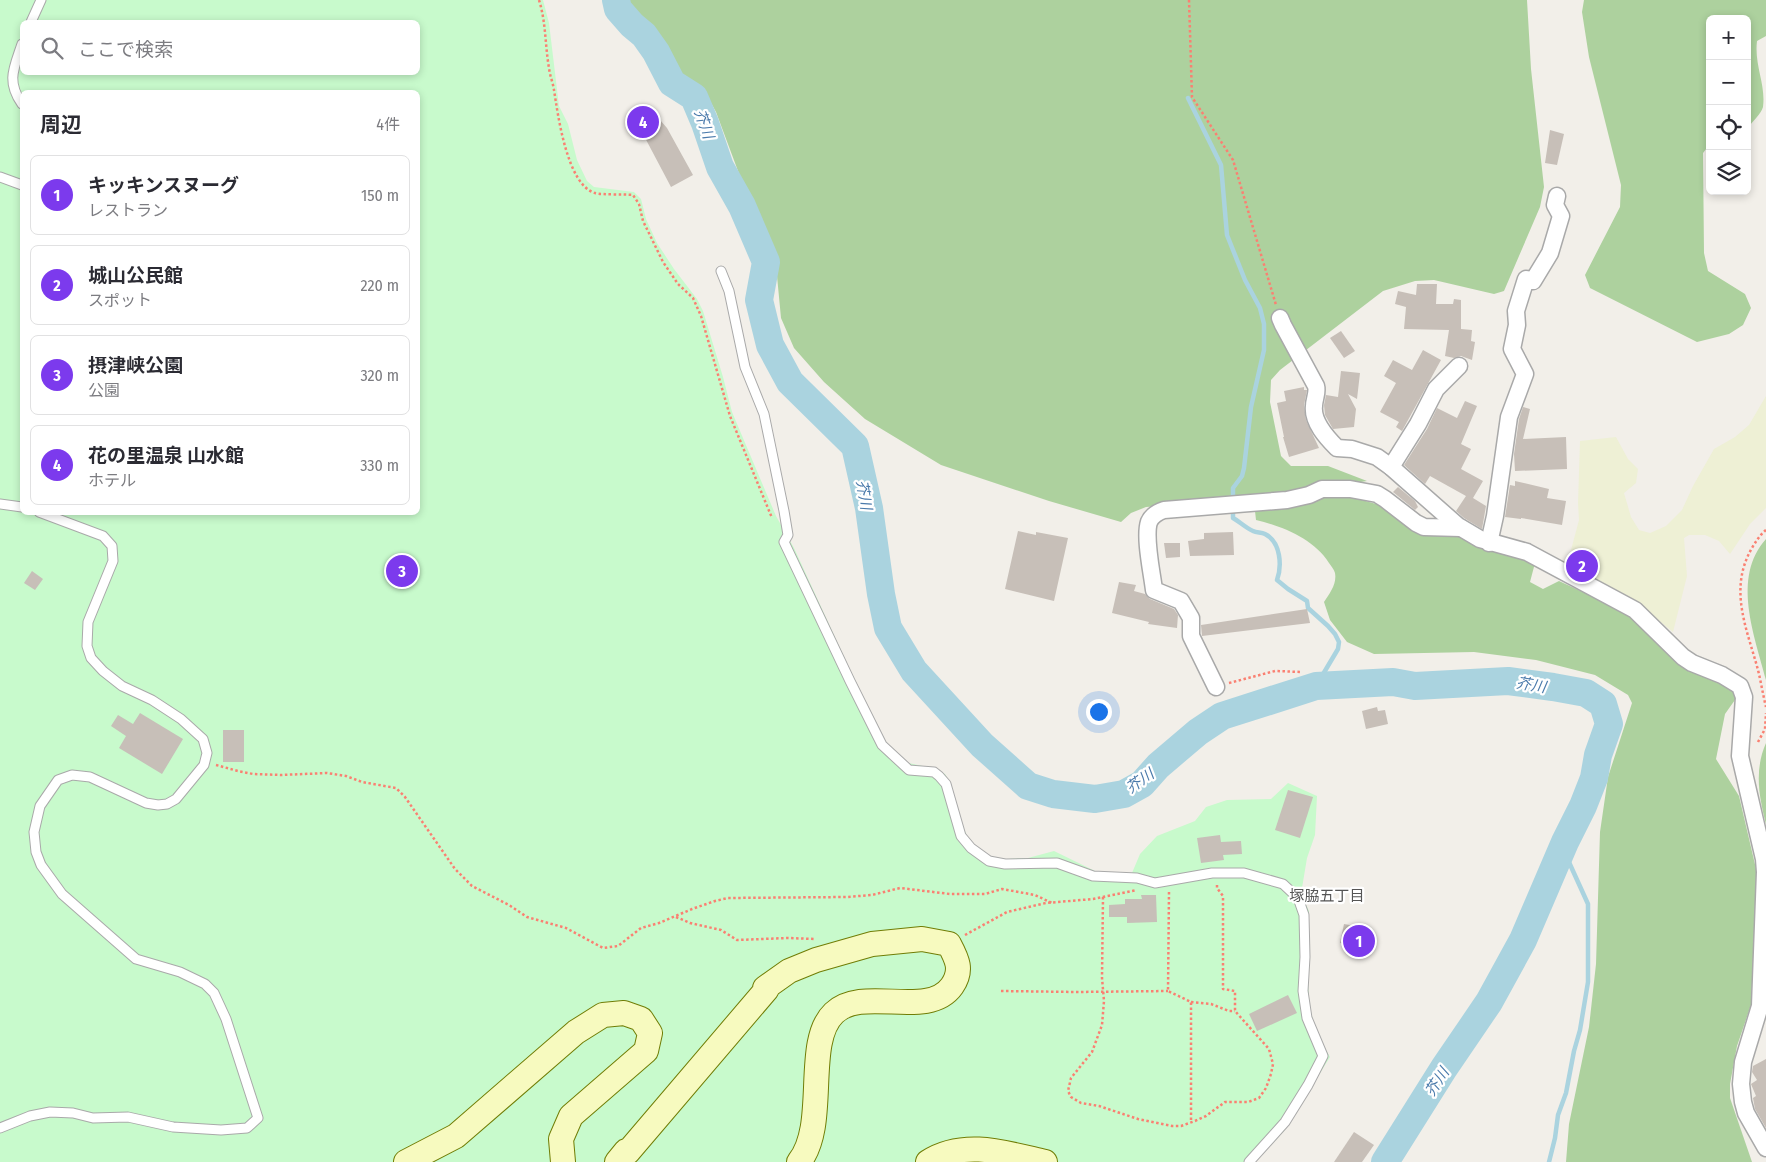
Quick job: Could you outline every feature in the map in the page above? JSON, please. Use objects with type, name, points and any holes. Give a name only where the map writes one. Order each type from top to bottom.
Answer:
[{"type":"street","points":[[1489,543],[1495,516],[1509,417],[1525,374],[1512,349],[1517,325],[1516,311],[1526,280],[1533,281],[1550,253],[1561,216],[1555,205],[1558,196]]},
{"type":"street","points":[[1280,318],[1282,325],[1316,386],[1317,391],[1313,409],[1320,427],[1337,448],[1352,449],[1377,457],[1461,528],[1489,543],[1528,552],[1635,610],[1683,657],[1692,663],[1722,675],[1740,686],[1744,697],[1740,756],[1764,859],[1765,872],[1763,970],[1760,1006],[1743,1062],[1741,1084],[1746,1113],[1766,1148]]},
{"type":"street","points":[[1390,467],[1418,424],[1436,389],[1459,366]]},
{"type":"street","points":[[1216,687],[1191,636],[1192,618],[1181,601],[1154,590],[1148,534],[1150,520],[1155,514],[1164,510],[1287,500],[1310,495],[1322,489],[1350,489],[1377,494],[1424,527],[1461,528]]},
{"type":"street","points":[[617,1162],[626,1150],[628,1152],[761,997],[767,989],[765,988],[789,971],[816,960],[872,944],[922,939],[949,944],[958,961],[958,978],[947,993],[933,1000],[852,1003],[835,1012],[823,1027],[812,1137],[805,1154],[799,1162]]},
{"type":"street","points":[[406,1162],[456,1136],[576,1032],[603,1015],[624,1013],[641,1019],[650,1033],[646,1051],[571,1116],[561,1139],[563,1162]]},
{"type":"street","points":[[928,1162],[955,1151],[979,1149],[1045,1162]]},
{"type":"lane","points":[[32,20],[40,0]]},
{"type":"lane","points":[[20,49],[12,71],[12,80],[14,93],[20,101]]},
{"type":"lane","points":[[0,177],[20,184]]},
{"type":"lane","points":[[721,270],[729,291],[745,367],[764,414],[788,536],[784,542],[882,745],[908,770],[934,772],[946,784],[961,836],[971,848],[988,861],[1004,864],[1057,863],[1092,876],[1137,878],[1155,883],[1216,873],[1244,873],[1283,884],[1298,898],[1304,914],[1305,957],[1303,991],[1307,1018],[1323,1056],[1285,1122],[1249,1162]]},
{"type":"lane","points":[[0,504],[20,507]]},
{"type":"lane","points":[[0,1128],[30,1116],[50,1112],[73,1113],[93,1118],[128,1117],[173,1127],[221,1130],[247,1128],[258,1118],[226,1019],[214,993],[205,984],[180,972],[136,959],[62,894],[41,865],[36,852],[34,832],[40,806],[58,780],[72,774],[90,776],[146,803],[167,804],[176,799],[204,765],[207,753],[203,739],[181,719],[152,700],[122,686],[90,658],[87,640],[88,622],[113,561],[112,546],[103,536],[47,515]]},
{"type":"path","points":[[539,0],[543,12],[549,69],[560,128],[572,167],[580,182],[595,193],[633,195],[663,262],[678,284],[693,298],[701,316],[730,416],[784,542]]},
{"type":"path","points":[[1189,0],[1192,97],[1233,160],[1280,318]]},
{"type":"path","points":[[1766,530],[1747,557],[1741,573],[1740,593],[1746,633],[1758,670],[1766,707]]},
{"type":"path","points":[[1216,687],[1275,671],[1302,672]]},
{"type":"path","points":[[205,762],[253,774],[281,775],[327,772],[362,782],[396,788],[405,797],[455,869],[472,886],[509,904],[527,916],[566,928],[603,948],[618,946],[641,928],[692,908],[728,898],[847,897],[872,895],[900,888],[950,894],[985,894],[997,890],[1008,890],[1035,895],[1052,902]]},
{"type":"path","points":[[1103,897],[1102,1025],[1092,1052],[1071,1078],[1068,1091],[1071,1097],[1081,1103],[1153,1122],[1181,1126],[1206,1116],[1225,1102],[1248,1102],[1259,1098],[1272,1074],[1273,1064],[1269,1048],[1235,1011],[1236,991],[1223,989],[1223,896],[1216,888],[1216,873]]},
{"type":"path","points":[[1168,991],[1170,881]]},
{"type":"path","points":[[949,944],[1007,912],[1052,902],[1103,897],[1140,890],[1155,883]]},
{"type":"path","points":[[675,916],[690,923],[721,930],[737,940],[788,938],[820,940]]},
{"type":"path","points":[[1001,991],[1168,991],[1191,1002],[1211,1004],[1229,1011],[1235,1011]]},
{"type":"path","points":[[1191,1002],[1191,1123]]},
{"type":"green space","points":[[0,0],[543,0],[549,23],[559,106],[568,124],[577,160],[587,181],[594,187],[634,192],[641,199],[646,219],[657,243],[697,299],[703,311],[732,412],[776,516],[794,548],[878,731],[885,743],[904,762],[936,769],[945,774],[951,784],[961,823],[969,840],[985,856],[996,859],[1028,858],[1054,851],[1097,872],[1132,873],[1140,854],[1157,836],[1195,821],[1206,807],[1227,800],[1271,799],[1288,783],[1317,796],[1315,835],[1307,858],[1301,894],[1309,911],[1308,984],[1310,1009],[1317,1034],[1330,1057],[1284,1131],[1255,1162],[0,1162]]},
{"type":"green space","points":[[629,0],[1527,0],[1531,69],[1544,187],[1540,207],[1504,291],[1494,294],[1434,280],[1415,281],[1383,291],[1280,370],[1271,380],[1270,402],[1281,456],[1291,466],[1328,466],[1367,481],[1252,499],[1146,507],[1131,513],[1121,522],[1049,501],[941,465],[865,419],[824,382],[794,348],[781,318],[775,255],[741,179],[716,112],[706,94],[680,75],[630,6]]},
{"type":"green space","points":[[1584,0],[1766,0],[1766,36],[1757,41],[1758,66],[1763,90],[1763,107],[1751,124],[1751,15],[1706,15],[1706,149],[1703,153],[1704,253],[1708,271],[1745,294],[1751,308],[1743,325],[1729,334],[1697,342],[1590,288],[1585,275],[1620,207],[1621,185],[1589,57],[1582,12]]},
{"type":"green space","points":[[1766,396],[1766,508],[1750,524],[1730,554],[1719,541],[1705,535],[1689,535],[1684,538],[1687,576],[1673,632],[1646,610],[1592,579],[1599,566],[1571,550],[1579,520],[1580,441],[1616,437],[1628,459],[1638,469],[1636,483],[1624,493],[1631,517],[1639,530],[1650,533],[1666,526],[1682,510],[1714,449],[1735,437],[1749,425]]},
{"type":"green space","points":[[1330,495],[1351,497],[1387,507],[1453,534],[1469,537],[1535,563],[1530,582],[1543,589],[1559,581],[1630,614],[1736,690],[1737,697],[1725,714],[1716,759],[1739,796],[1757,873],[1751,1005],[1737,1046],[1730,1084],[1730,1098],[1752,1162],[1566,1162],[1569,1124],[1589,1027],[1596,964],[1600,832],[1608,777],[1632,703],[1628,695],[1595,675],[1536,660],[1474,652],[1374,654],[1347,642],[1330,620],[1324,602],[1335,581],[1335,572],[1329,563],[1306,540],[1287,530],[1256,520],[1255,511],[1313,501]]},
{"type":"green space","points":[[1766,539],[1766,680],[1752,626],[1748,589],[1750,571],[1755,554]]},
{"type":"green space","points":[[1766,743],[1766,824],[1761,804],[1759,773],[1762,753]]},
{"type":"building","points":[[646,108],[654,124],[660,120],[667,128],[693,175],[671,187],[643,134],[641,135],[630,117]]},
{"type":"building","points":[[1550,130],[1564,134],[1557,165],[1545,163]]},
{"type":"building","points":[[1417,284],[1437,284],[1436,304],[1453,304],[1454,299],[1461,300],[1461,329],[1472,330],[1471,341],[1475,342],[1472,360],[1461,356],[1454,358],[1445,356],[1449,330],[1404,329],[1406,307],[1395,304],[1398,291],[1416,295]]},
{"type":"building","points":[[1341,331],[1355,351],[1344,358],[1330,338]]},
{"type":"building","points":[[1423,350],[1441,360],[1402,431],[1396,427],[1399,422],[1380,412],[1396,383],[1384,376],[1393,360],[1412,370]]},
{"type":"building","points":[[1341,371],[1360,373],[1357,399],[1348,394],[1356,409],[1354,427],[1333,429],[1325,415],[1324,405],[1326,395],[1338,397]]},
{"type":"building","points":[[1304,387],[1304,390],[1307,390],[1304,405],[1306,420],[1319,448],[1289,457],[1283,437],[1277,403],[1286,401],[1284,391]]},
{"type":"building","points":[[1465,401],[1477,406],[1461,444],[1471,449],[1461,469],[1483,481],[1473,498],[1486,506],[1482,529],[1456,511],[1466,496],[1430,476],[1425,484],[1404,465],[1427,429],[1437,408],[1457,418]]},
{"type":"building","points":[[1523,407],[1530,409],[1523,439],[1566,437],[1567,469],[1515,471],[1514,454],[1519,419]]},
{"type":"building","points":[[1515,481],[1549,489],[1547,498],[1566,501],[1562,525],[1505,517],[1510,485],[1515,486]]},
{"type":"building","points":[[1398,487],[1415,501],[1418,507],[1415,510],[1393,492]]},
{"type":"building","points":[[1018,531],[1036,535],[1036,532],[1068,538],[1054,601],[1005,589]]},
{"type":"building","points":[[1233,532],[1234,555],[1190,556],[1188,541],[1204,539],[1204,533]]},
{"type":"building","points":[[1164,543],[1180,543],[1180,557],[1166,558]]},
{"type":"building","points":[[1575,554],[1595,565],[1590,574],[1570,564]]},
{"type":"building","points":[[32,571],[43,579],[35,590],[24,583]]},
{"type":"building","points":[[1119,582],[1136,585],[1134,591],[1145,594],[1150,599],[1174,609],[1178,615],[1177,628],[1148,624],[1149,622],[1112,613]]},
{"type":"building","points":[[1307,609],[1310,623],[1202,636],[1201,625]]},
{"type":"building","points":[[1377,707],[1378,711],[1385,710],[1388,724],[1366,729],[1362,711]]},
{"type":"building","points":[[140,713],[183,739],[162,774],[119,748],[126,736],[111,726],[118,715],[133,724]]},
{"type":"building","points":[[223,730],[244,730],[244,762],[223,762]]},
{"type":"building","points":[[1288,790],[1313,797],[1300,838],[1275,830]]},
{"type":"building","points":[[1220,835],[1221,842],[1241,841],[1242,854],[1223,855],[1224,860],[1201,863],[1197,838]]},
{"type":"building","points":[[1141,895],[1156,895],[1157,922],[1127,923],[1127,917],[1109,917],[1109,905],[1125,904],[1125,899],[1142,899]]},
{"type":"building","points":[[1344,924],[1372,929],[1369,948],[1340,943]]},
{"type":"building","points":[[1288,995],[1297,1013],[1257,1031],[1249,1014]]},
{"type":"building","points":[[1766,1059],[1766,1128],[1755,1109],[1753,1098],[1756,1096],[1751,1084],[1757,1080],[1752,1072],[1753,1066]]},
{"type":"building","points":[[1354,1132],[1374,1145],[1362,1162],[1334,1162]]},
{"type":"waterway","name":"芥川","points":[[616,0],[618,9],[644,35],[656,52],[672,83],[694,97],[720,167],[742,206],[766,262],[759,300],[770,345],[790,382],[855,446],[869,508],[881,594],[888,628],[914,671],[982,745],[1028,786],[1053,794],[1095,799],[1124,794],[1142,784],[1158,766],[1198,732],[1222,716],[1316,686],[1393,682],[1415,686],[1508,681],[1586,693],[1603,704],[1609,724],[1598,755],[1594,778],[1523,940],[1489,1002],[1444,1068],[1385,1162]]},
{"type":"waterway","points":[[1188,98],[1221,165],[1227,235],[1245,280],[1260,308],[1264,324],[1264,350],[1251,407],[1244,468],[1242,476],[1233,488],[1233,518],[1250,530],[1264,533],[1270,538],[1277,548],[1279,555],[1279,574],[1277,580],[1307,601],[1308,608],[1328,626],[1339,642],[1338,649],[1316,686]]},
{"type":"waterway","points":[[1549,1162],[1558,1115],[1566,1093],[1580,1030],[1588,982],[1588,904],[1563,849]]},
{"type":"place","name":"花の里温泉 山水館","points":[[643,122]]},
{"type":"place","name":"城山公民館","points":[[1582,566]]},
{"type":"place","name":"摂津峡公園","points":[[402,571]]},
{"type":"place","name":"キッキンスヌーグ","points":[[1359,941]]},
{"type":"district","name":"塚脇五丁目","points":[[1327,896]]}]
